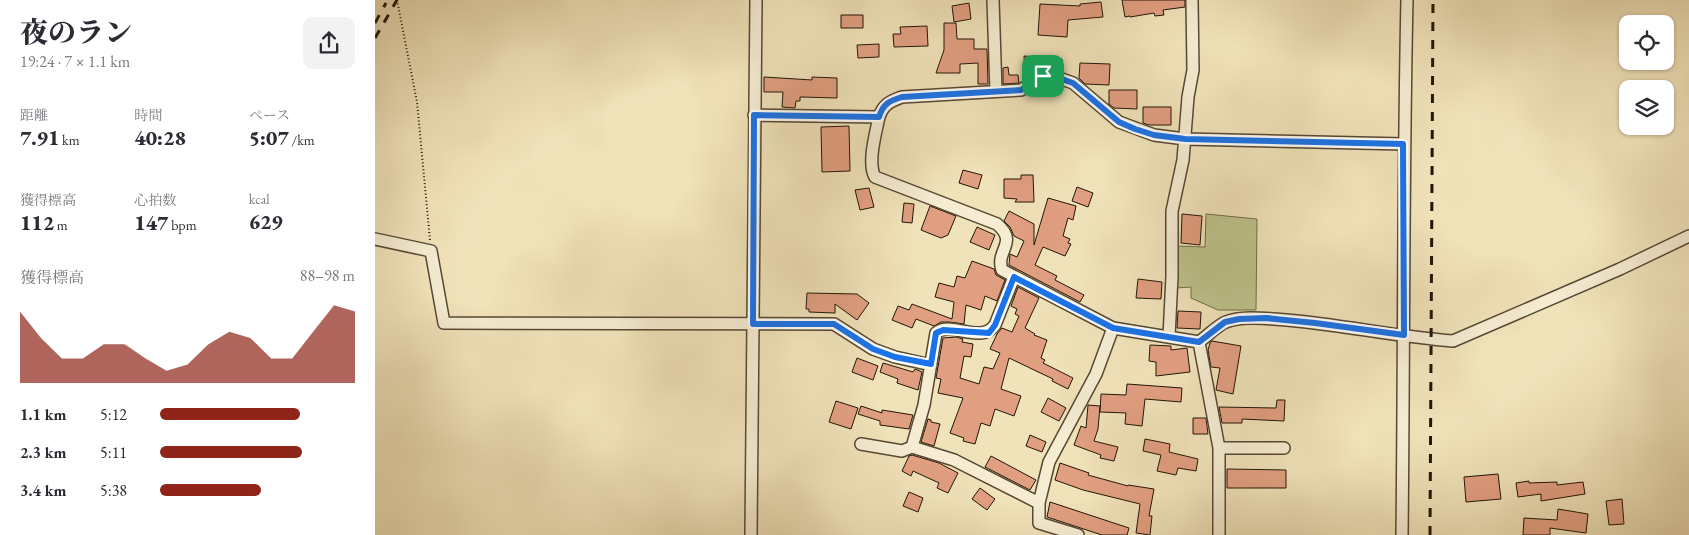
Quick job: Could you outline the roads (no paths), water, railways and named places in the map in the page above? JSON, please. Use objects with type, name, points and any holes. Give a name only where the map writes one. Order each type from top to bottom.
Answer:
[{"type":"street","points":[[751,535],[754,115],[757,0]]},
{"type":"street","points":[[993,0],[996,91]]},
{"type":"street","points":[[1169,337],[1173,276],[1172,211],[1183,160],[1188,97],[1193,70],[1192,0]]},
{"type":"street","points":[[1402,535],[1403,144],[1407,0]]},
{"type":"street","points":[[1403,144],[1185,139],[1154,135],[1119,122],[1073,83],[1059,78],[1043,76],[1021,90],[895,99],[881,108],[872,172],[875,177],[997,224],[1005,232],[1008,241],[1000,264],[1002,270],[1014,277],[1113,328],[1199,342],[1225,322],[1257,319],[1315,323],[1426,339],[1453,341],[1620,269],[1689,236]]},
{"type":"street","points":[[754,115],[879,117]]},
{"type":"street","points":[[375,239],[431,250],[444,324],[834,324],[873,349],[895,357],[931,364]]},
{"type":"street","points":[[912,447],[924,405],[936,333],[943,330],[983,333],[991,330],[995,325],[1014,277]]},
{"type":"street","points":[[1078,535],[1039,523],[1039,503],[1049,462],[1096,374],[1113,328]]},
{"type":"street","points":[[1199,342],[1219,448],[1219,535]]},
{"type":"street","points":[[861,444],[901,451],[912,447],[954,460],[1039,503]]},
{"type":"street","points":[[1219,448],[1284,448]]},
{"type":"railway","points":[[375,38],[397,0]]},
{"type":"railway","points":[[1430,535],[1433,0]]},
{"type":"railway","points":[[375,23],[386,3]]}]
